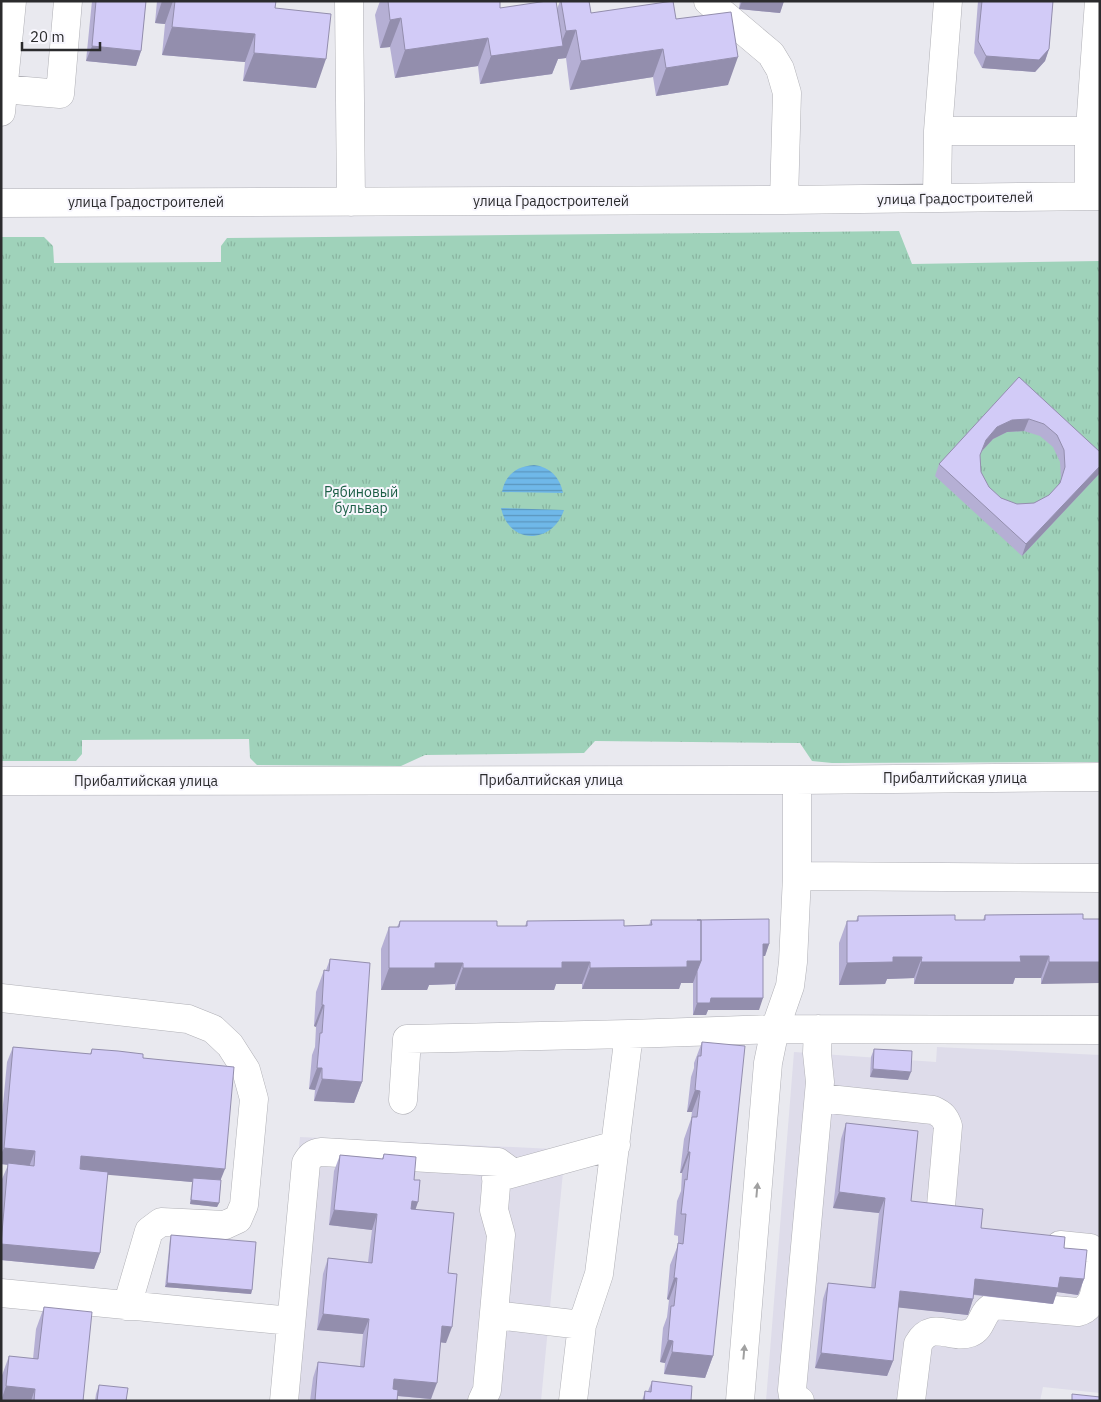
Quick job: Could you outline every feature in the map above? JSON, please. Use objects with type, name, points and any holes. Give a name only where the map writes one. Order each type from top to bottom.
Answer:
[{"type":"street","points":[[12,1],[2,101],[60,94],[68,1]]},
{"type":"street","points":[[349,1],[351,202]]},
{"type":"street","points":[[708,1],[771,54],[780,69],[787,93],[784,200]]},
{"type":"street","points":[[936,198],[938,131],[948,1]]},
{"type":"street","points":[[1095,196],[1090,131],[1099,1]]},
{"type":"street","points":[[938,131],[1090,131]]},
{"type":"street","name":"улица Градостроителей","points":[[1,203],[784,200],[1095,196]]},
{"type":"street","name":"Прибалтийская улица","points":[[1,781],[797,780],[1100,777]]},
{"type":"street","points":[[740,1401],[768,1064],[775,1028],[790,986],[794,962],[797,780]]},
{"type":"street","points":[[796,876],[1100,878]]},
{"type":"street","points":[[1,998],[188,1018],[214,1029],[230,1045],[246,1070],[254,1099],[244,1205],[238,1219],[224,1225],[161,1222],[148,1231],[127,1306]]},
{"type":"street","points":[[403,1100],[407,1039],[630,1034],[775,1028],[1100,1030]]},
{"type":"street","points":[[800,1401],[793,1396],[792,1390],[819,1098],[818,1029]]},
{"type":"street","points":[[573,1401],[582,1325],[599,1274],[630,1034]]},
{"type":"street","points":[[819,1098],[934,1110],[941,1113],[946,1118],[948,1126],[941,1206]]},
{"type":"street","points":[[284,1401],[306,1163],[310,1156],[316,1152],[322,1152],[502,1171],[616,1145]]},
{"type":"street","points":[[482,1401],[487,1390],[495,1316],[501,1235],[494,1210],[502,1171]]},
{"type":"street","points":[[912,1401],[918,1344],[927,1334],[934,1331],[970,1333],[977,1329],[986,1311],[996,1305],[1078,1312],[1084,1311],[1090,1306],[1094,1298],[1097,1256],[1090,1248],[1060,1245]]},
{"type":"street","points":[[1,1293],[291,1321]]},
{"type":"street","points":[[495,1316],[582,1325]]},
{"type":"shaded area","points":[[937,1047],[1100,1055],[1100,1393],[1043,1387],[1040,1401],[766,1401],[794,1052],[936,1062]]},
{"type":"shaded area","points":[[300,1137],[553,1149],[563,1172],[541,1401],[272,1401]]},
{"type":"green space","name":"Рябиновый бульвар","points":[[899,231],[912,264],[1100,261],[1100,762],[832,763],[812,761],[800,743],[595,741],[584,753],[425,755],[401,766],[257,765],[250,758],[249,739],[82,740],[82,754],[76,761],[1,761],[1,237],[44,237],[53,246],[54,263],[221,262],[221,246],[227,238]]},
{"type":"water","points":[[534,465],[545,468],[553,474],[562,487],[563,493],[502,492],[506,481],[513,472],[522,467]]},
{"type":"water","points":[[501,508],[564,510],[550,530],[541,535],[531,536],[521,534],[513,529],[506,520]]},
{"type":"building","points":[[96,1],[146,1],[141,51],[92,46]]},
{"type":"building","points":[[175,1],[276,1],[275,8],[331,14],[326,59],[254,53],[255,34],[172,27]]},
{"type":"building","points":[[388,1],[500,1],[500,8],[556,1],[563,46],[491,56],[488,38],[405,50],[401,18],[390,20]]},
{"type":"building","points":[[561,1],[589,1],[591,13],[673,1],[676,19],[731,12],[738,57],[666,68],[663,49],[581,61],[576,30],[566,31]]},
{"type":"building","points":[[982,1],[1053,1],[1049,49],[1039,60],[986,56],[978,41]]},
{"type":"building","points":[[1019,377],[1100,452],[1100,466],[1026,544],[939,464]],"holes":[[[1029,419],[1044,424],[1057,435],[1064,450],[1065,467],[1060,483],[1049,495],[1034,503],[1017,504],[1001,498],[989,487],[981,472],[980,455],[986,440],[997,427],[1012,420]]]},
{"type":"building","points":[[1083,914],[1083,919],[1100,919],[1100,962],[1049,962],[1049,956],[1020,956],[1021,962],[921,962],[922,957],[893,957],[893,962],[847,963],[847,921],[858,921],[858,916],[955,915],[955,920],[985,920],[985,915]]},
{"type":"building","points":[[769,919],[769,944],[763,944],[763,998],[711,998],[710,1003],[697,1003],[697,971],[701,961],[701,920],[697,920]]},
{"type":"building","points":[[624,920],[624,926],[652,925],[651,920],[701,920],[701,961],[687,961],[687,967],[590,968],[590,962],[562,962],[562,968],[463,968],[463,963],[435,963],[435,968],[389,968],[389,927],[399,927],[400,921],[497,921],[497,926],[527,926],[527,921]]},
{"type":"building","points":[[330,959],[370,963],[362,1082],[322,1079],[322,1068],[317,1068],[324,1005],[322,1005],[324,970],[329,971]]},
{"type":"building","points":[[702,1042],[745,1046],[713,1356],[672,1352],[673,1341],[668,1340],[671,1306],[674,1306],[677,1278],[674,1278],[678,1243],[683,1244],[686,1214],[681,1214],[685,1179],[687,1180],[692,1117],[697,1117],[700,1091],[695,1090],[698,1056],[701,1056]]},
{"type":"building","points":[[13,1047],[91,1054],[92,1049],[118,1051],[143,1054],[143,1058],[234,1067],[225,1169],[81,1156],[80,1169],[108,1172],[100,1253],[1,1244],[8,1163],[34,1166],[35,1151],[4,1148]]},
{"type":"building","points":[[874,1049],[912,1051],[911,1072],[873,1069]]},
{"type":"building","points":[[846,1123],[918,1131],[911,1201],[983,1209],[981,1228],[1065,1237],[1064,1248],[1087,1250],[1084,1279],[1060,1277],[1058,1288],[975,1279],[973,1299],[900,1291],[893,1361],[821,1353],[828,1283],[875,1288],[885,1198],[839,1192]]},
{"type":"building","points":[[384,1154],[416,1157],[414,1180],[420,1180],[418,1202],[412,1201],[411,1209],[454,1213],[448,1273],[457,1274],[452,1327],[442,1326],[437,1383],[394,1379],[393,1389],[398,1390],[397,1401],[315,1401],[318,1362],[364,1367],[369,1319],[323,1314],[328,1258],[372,1263],[377,1214],[334,1210],[340,1155],[383,1159]]},
{"type":"building","points":[[193,1178],[221,1180],[219,1203],[191,1200]]},
{"type":"building","points":[[171,1235],[256,1242],[252,1290],[167,1283]]},
{"type":"building","points":[[44,1307],[92,1312],[83,1401],[34,1401],[35,1389],[6,1386],[9,1356],[38,1359]]},
{"type":"building","points":[[652,1381],[692,1386],[691,1401],[644,1401],[645,1391],[651,1392]]},
{"type":"building","points":[[99,1385],[128,1388],[126,1401],[97,1401]]},
{"type":"building","points":[[1072,1394],[1100,1397],[1100,1401],[1072,1401]]}]
